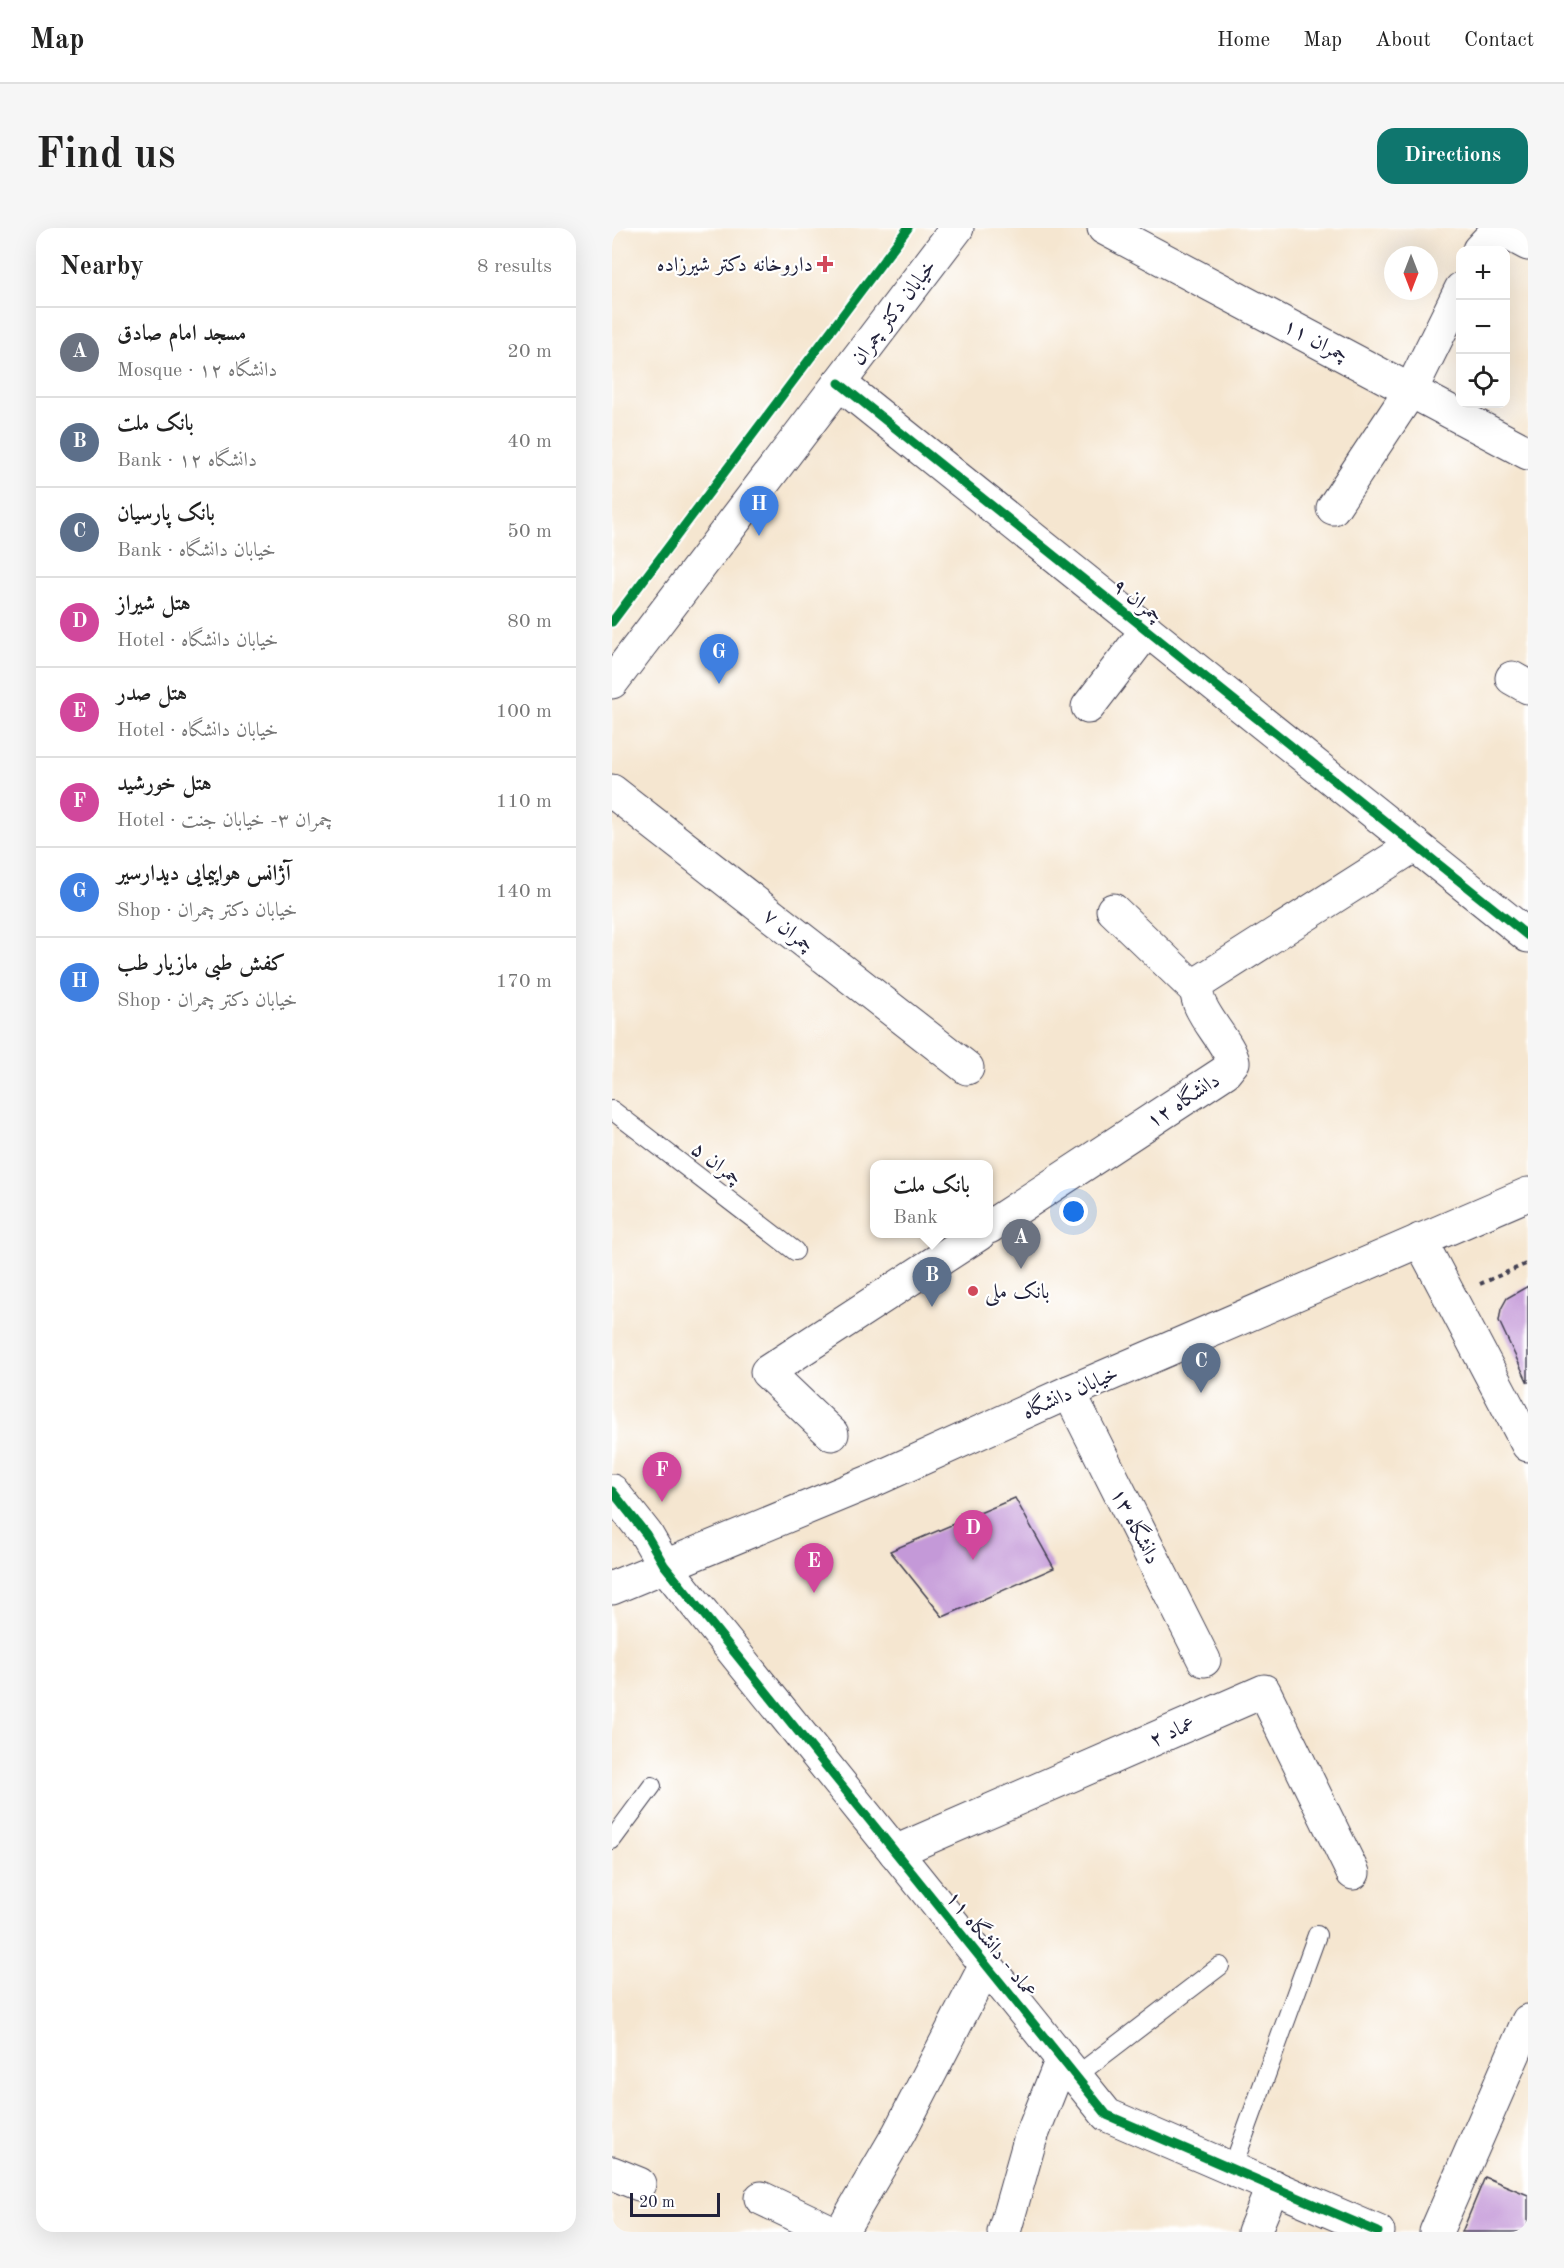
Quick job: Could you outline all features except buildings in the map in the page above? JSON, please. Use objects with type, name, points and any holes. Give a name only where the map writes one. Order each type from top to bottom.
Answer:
[{"type":"street","name":"خیابان دکتر چمران","points":[[612,682],[957,228]]},
{"type":"street","name":"چمران ۱۱","points":[[1104,228],[1528,453]]},
{"type":"street","points":[[1482,246],[1492,235],[1509,234],[1528,244]]},
{"type":"street","points":[[1333,508],[1411,390],[1456,299]]},
{"type":"street","name":"چمران ۹","points":[[839,383],[1415,845],[1524,921]]},
{"type":"street","points":[[1088,707],[1147,630]]},
{"type":"street","name":"چمران ۷","points":[[612,791],[967,1068]]},
{"type":"street","points":[[1113,910],[1195,989],[1200,982],[1415,845]]},
{"type":"street","name":"دانشگاه ۱۲","points":[[993,1224],[1225,1072],[1233,1062],[1230,1050],[1196,1000],[1195,989]]},
{"type":"street","name":"خیابان دانشگاه","points":[[612,1588],[874,1480],[1069,1392],[1528,1194]]},
{"type":"street","points":[[832,1434],[767,1372],[971,1238]]},
{"type":"street","points":[[1420,1240],[1528,1445]]},
{"type":"street","name":"دانشگاه ۱۳","points":[[1069,1392],[1204,1660]]},
{"type":"street","name":"عماد - دانشگاه ۱۱","points":[[612,1491],[646,1534],[664,1565],[1107,2115],[1378,2232]]},
{"type":"street","name":"عماد ۲","points":[[895,1852],[1264,1691],[1353,1873]]},
{"type":"street","points":[[841,2232],[899,2133],[986,1965]]},
{"type":"street","points":[[1436,2232],[1516,2084],[1528,2021]]},
{"type":"street","points":[[1005,2232],[1030,2139],[1069,2068]]},
{"type":"street","points":[[1254,2232],[1273,2186]]},
{"type":"street","points":[[761,2198],[832,2232]]},
{"type":"lane","name":"چمران ۵","points":[[612,1110],[795,1251]]},
{"type":"lane","points":[[612,1840],[652,1786]]},
{"type":"lane","points":[[1232,2169],[1317,1935]]},
{"type":"lane","points":[[1069,2068],[1220,1966]]},
{"type":"path","points":[[1449,1298],[1528,1263]]},
{"type":"cycle path","points":[[612,622],[908,228]]},
{"type":"cycle path","points":[[839,383],[1528,936]]},
{"type":"cycle path","points":[[612,1491],[646,1534],[664,1565],[1107,2115],[1378,2232]]},
{"type":"place","name":"داروخانه دکتر شیرزاده","points":[[825,264]]},
{"type":"place","name":"کفش طبی مازیار طب","points":[[759,536]]},
{"type":"place","name":"آژانس هواپیمایی دیدارسیر","points":[[719,684]]},
{"type":"place","name":"مسجد امام صادق","points":[[1021,1269]]},
{"type":"place","name":"بانک ملی","points":[[973,1291]]},
{"type":"place","name":"بانک ملت","points":[[932,1307]]},
{"type":"place","name":"بانک پارسیان","points":[[1201,1393]]},
{"type":"place","name":"هتل خورشید","points":[[662,1502]]},
{"type":"place","name":"هتل شیراز","points":[[973,1560]]},
{"type":"place","name":"هتل صدر","points":[[814,1593]]}]
